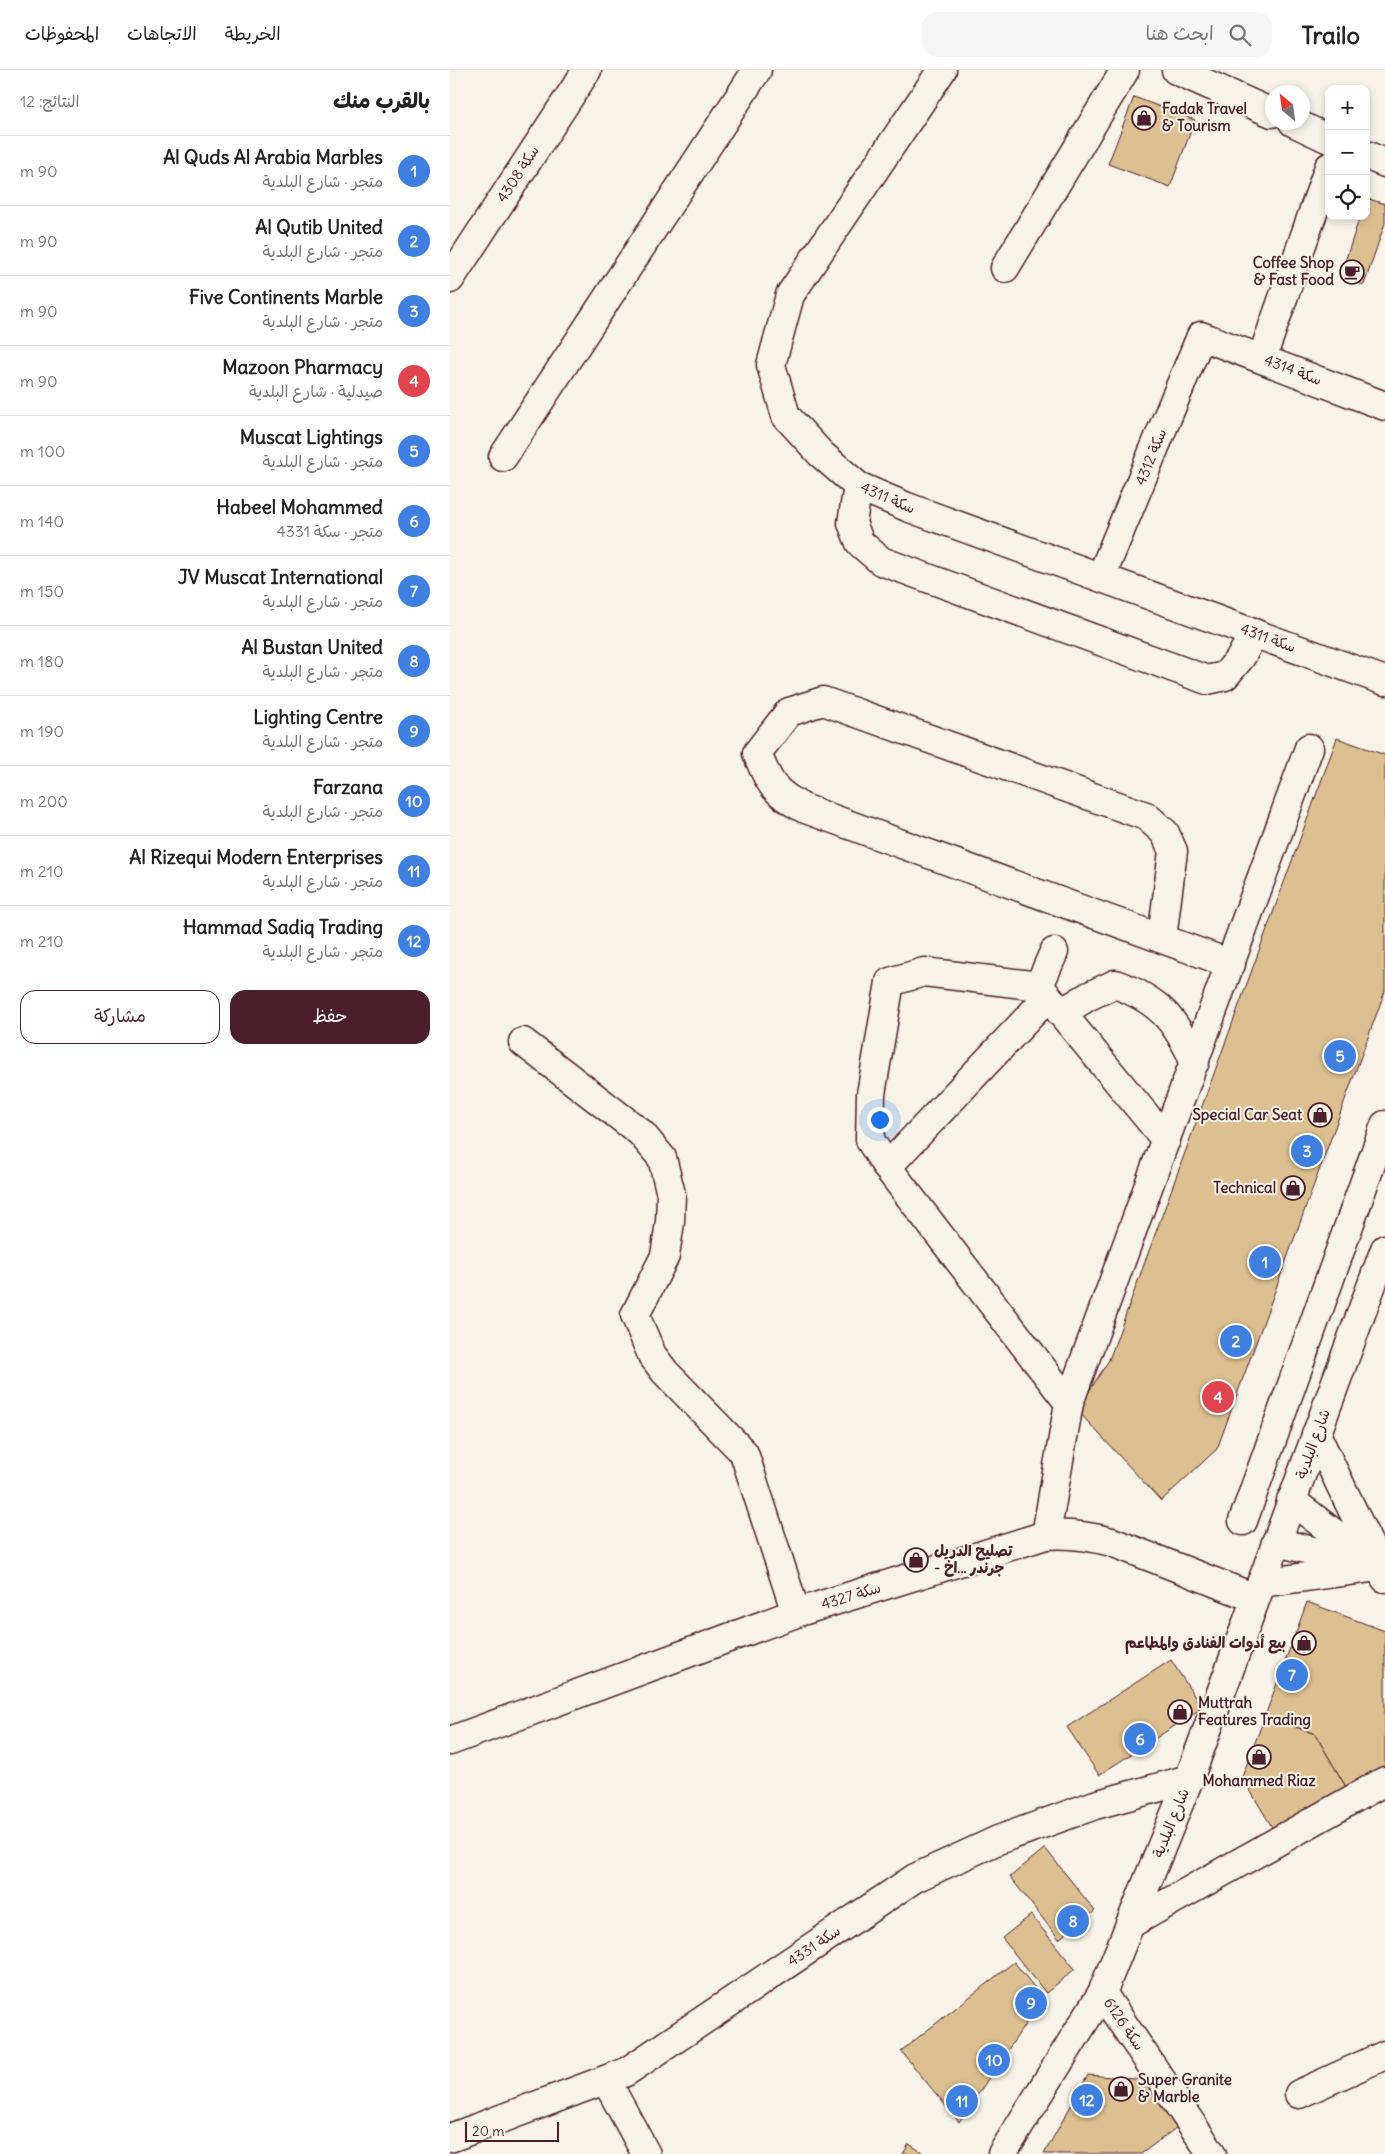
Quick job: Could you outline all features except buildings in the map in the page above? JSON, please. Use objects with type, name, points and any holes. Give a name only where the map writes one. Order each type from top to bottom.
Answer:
[{"type":"street","name":"سكة 4308","points":[[450,279],[586,70]]},
{"type":"street","points":[[503,457],[757,70]]},
{"type":"street","name":"سكة 4311","points":[[942,70],[790,295],[771,365],[786,416],[821,454],[858,486],[907,507],[1385,680]]},
{"type":"street","points":[[1005,268],[1125,70]]},
{"type":"street","points":[[1176,70],[1212,77],[1265,109]]},
{"type":"street","points":[[1310,130],[1325,137]]},
{"type":"street","points":[[1370,157],[1385,163]]},
{"type":"street","points":[[1262,358],[1326,175]]},
{"type":"street","name":"سكة 4314","points":[[1201,336],[1385,406]]},
{"type":"street","name":"سكة 4312","points":[[1101,577],[1201,336]]},
{"type":"street","points":[[858,486],[852,523],[860,543],[880,561],[1207,680],[1225,676],[1241,657],[1254,633]]},
{"type":"street","points":[[1162,938],[1173,851],[1165,833],[1146,816],[823,701],[788,712],[757,753],[767,780],[783,797],[804,808],[1231,964]]},
{"type":"street","points":[[1046,1535],[1069,1403],[1309,748]]},
{"type":"street","points":[[886,1167],[1050,998],[1054,952]]},
{"type":"street","points":[[1069,1403],[886,1167],[870,1140],[871,1094],[890,982],[924,972],[1050,998],[1089,996],[1114,984],[1139,993],[1172,1019],[1184,1037],[1195,1062]]},
{"type":"street","points":[[1050,998],[1166,1140]]},
{"type":"street","points":[[523,1042],[641,1133],[662,1158],[671,1194],[670,1222],[665,1256],[635,1315],[656,1361],[744,1453],[796,1613]]},
{"type":"street","points":[[1244,1521],[1297,1369],[1379,1159],[1385,1125]]},
{"type":"street","name":"شارع البلدية","points":[[1002,2154],[1102,1993],[1189,1779],[1385,1249]]},
{"type":"street","points":[[1297,1369],[1334,1385]]},
{"type":"street","points":[[1316,1434],[1382,1573]]},
{"type":"street","points":[[1292,1500],[1382,1573]]},
{"type":"street","name":"سكة 4327","points":[[450,1741],[796,1613],[1046,1535],[1076,1534],[1112,1542],[1258,1591]]},
{"type":"street","points":[[1276,1542],[1382,1573]]},
{"type":"street","points":[[1258,1591],[1382,1573]]},
{"type":"street","name":"سكة 4331","points":[[450,2138],[626,2072],[915,1878],[998,1840],[1095,1805],[1189,1779]]},
{"type":"street","points":[[1130,1924],[1385,1782]]},
{"type":"street","name":"سكة 6126","points":[[1102,1993],[1212,2154]]},
{"type":"street","points":[[1299,2094],[1385,2055]]},
{"type":"street","points":[[606,2080],[646,2154]]},
{"type":"place","name":"Fadak Travel & Tourism","points":[[1144,118]]},
{"type":"place","name":"Coffee Shop & Fast Food","points":[[1352,272]]},
{"type":"place","name":"Muscat Lightings","points":[[1340,1056]]},
{"type":"place","name":"Special Car Seat","points":[[1320,1115]]},
{"type":"place","name":"Five Continents Marble","points":[[1307,1151]]},
{"type":"place","name":"Technical","points":[[1293,1188]]},
{"type":"place","name":"Al Quds Al Arabia Marbles","points":[[1265,1262]]},
{"type":"place","name":"Al Qutib United","points":[[1236,1341]]},
{"type":"place","name":"Mazoon Pharmacy","points":[[1218,1397]]},
{"type":"place","name":"تصليح الدريل - جرندر ...اخ","points":[[916,1560]]},
{"type":"place","name":"بيع أدوات الفنادق والمطاعم","points":[[1304,1643]]},
{"type":"place","name":"JV Muscat International","points":[[1292,1675]]},
{"type":"place","name":"Muttrah Features Trading","points":[[1180,1712]]},
{"type":"place","name":"Habeel Mohammed","points":[[1140,1739]]},
{"type":"place","name":"Mohammed Riaz","points":[[1259,1757]]},
{"type":"place","name":"Al Bustan United","points":[[1073,1921]]},
{"type":"place","name":"Lighting Centre","points":[[1031,2003]]},
{"type":"place","name":"Farzana","points":[[994,2060]]},
{"type":"place","name":"Super Granite & Marble","points":[[1121,2089]]},
{"type":"place","name":"Hammad Sadiq Trading","points":[[1087,2100]]},
{"type":"place","name":"Al Rizequi Modern Enterprises","points":[[962,2101]]}]
